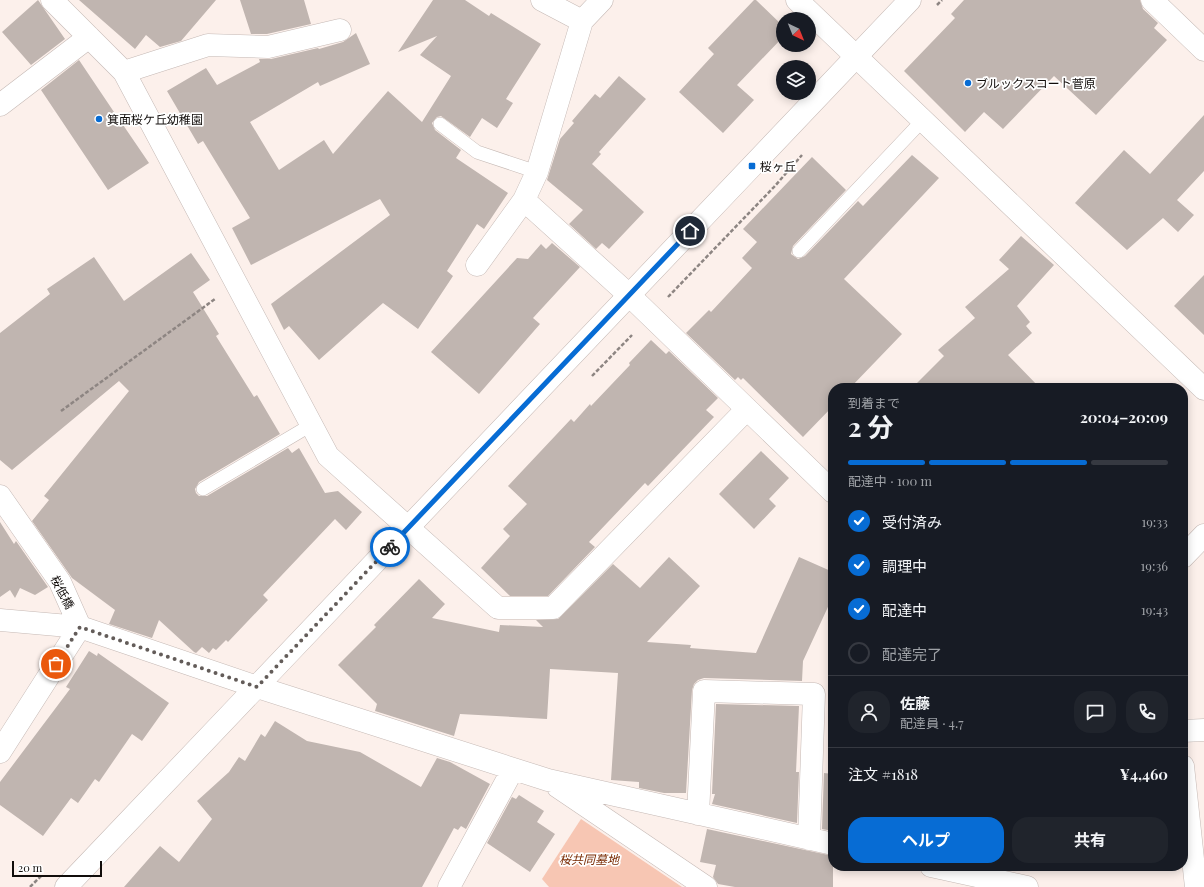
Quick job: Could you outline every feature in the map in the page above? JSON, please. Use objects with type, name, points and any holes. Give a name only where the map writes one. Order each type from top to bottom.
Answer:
[{"type":"street","points":[[52,0],[124,72],[328,456],[498,608],[553,608],[747,409]]},
{"type":"street","points":[[542,0],[582,21]]},
{"type":"street","points":[[477,266],[524,200],[537,172],[582,21],[602,0]]},
{"type":"street","points":[[797,0],[1204,389]]},
{"type":"street","points":[[66,887],[910,0]]},
{"type":"street","points":[[1152,0],[1204,50]]},
{"type":"street","points":[[124,72],[208,45],[268,47],[340,30]]},
{"type":"street","points":[[0,105],[89,37]]},
{"type":"street","points":[[524,200],[629,295],[828,487]]},
{"type":"street","name":"桜低橋","points":[[0,496],[60,582],[80,627]]},
{"type":"street","points":[[1188,552],[1204,535]]},
{"type":"street","points":[[0,620],[80,627],[257,687],[548,780],[828,843]]},
{"type":"street","points":[[0,752],[80,627]]},
{"type":"street","points":[[698,814],[704,692],[814,694],[809,839]]},
{"type":"street","points":[[1188,731],[1204,730]]},
{"type":"street","points":[[449,887],[512,769]]},
{"type":"street","points":[[548,780],[706,887]]},
{"type":"street","points":[[1188,813],[1196,887]]},
{"type":"street","points":[[964,871],[1017,879]]},
{"type":"lane","points":[[799,251],[922,121]]},
{"type":"lane","points":[[440,124],[478,152],[537,172]]},
{"type":"lane","points":[[203,489],[311,425]]},
{"type":"path","points":[[61,410],[236,283]]},
{"type":"green space","name":"桜共同墓地","points":[[581,819],[682,887],[549,887],[542,879]]},
{"type":"building","points":[[38,0],[65,39],[31,65],[2,32]]},
{"type":"building","points":[[79,0],[216,0],[181,41],[160,47],[146,35],[135,49]]},
{"type":"building","points":[[240,0],[304,0],[311,24],[267,34],[251,34]]},
{"type":"building","points":[[433,0],[465,0],[489,16],[491,13],[541,44],[506,99],[513,103],[497,128],[482,118],[470,137],[441,116],[437,117],[432,123],[435,130],[461,150],[456,158],[508,193],[484,229],[477,224],[447,271],[453,276],[418,329],[383,303],[319,360],[289,326],[284,330],[271,304],[390,215],[380,199],[251,265],[232,228],[250,218],[203,141],[198,144],[167,91],[206,68],[217,85],[260,62],[259,59],[271,59],[319,49],[343,42],[356,33],[370,64],[320,86],[318,82],[250,122],[279,170],[324,140],[333,154],[388,91],[422,122],[451,76],[420,55],[437,36],[398,52]]},
{"type":"building","points":[[754,0],[756,0],[776,19],[776,44],[737,85],[754,100],[723,133],[679,92],[714,54],[708,48]]},
{"type":"building","points":[[964,0],[1140,0],[1143,9],[1158,23],[1154,28],[1167,40],[1096,115],[1054,76],[1003,129],[984,112],[965,132],[904,71],[955,18],[951,14]]},
{"type":"building","points":[[79,60],[116,115],[106,127],[119,119],[149,163],[108,190],[41,90]]},
{"type":"building","points":[[619,76],[646,99],[599,152],[601,154],[592,164],[644,212],[609,249],[602,243],[596,249],[569,224],[583,210],[547,180],[560,139],[574,123],[572,121],[595,94],[600,98]]},
{"type":"building","points":[[1204,115],[1204,171],[1177,200],[1194,215],[1178,232],[1163,218],[1127,250],[1075,203],[1124,150],[1150,174]]},
{"type":"building","points":[[912,155],[939,178],[844,279],[902,334],[855,383],[828,383],[828,411],[803,437],[743,378],[741,380],[738,377],[735,380],[686,333],[709,310],[711,312],[752,268],[742,258],[757,242],[743,229],[812,157],[846,190],[793,246],[791,254],[798,259],[805,256],[858,201],[863,206]]},
{"type":"building","points":[[1021,236],[1054,265],[1017,306],[1030,322],[1026,326],[1032,333],[1008,355],[1035,383],[917,383],[944,356],[938,350],[975,318],[965,307],[1009,269],[999,260]]},
{"type":"building","points":[[552,243],[580,267],[533,318],[540,324],[479,394],[431,352],[517,258],[528,259],[541,244],[546,249]]},
{"type":"building","points":[[191,253],[210,280],[193,292],[219,334],[216,336],[254,397],[257,395],[280,434],[199,482],[195,489],[196,493],[199,496],[207,496],[288,448],[292,453],[299,448],[325,493],[338,491],[362,512],[346,530],[335,519],[263,595],[268,600],[228,642],[226,640],[216,650],[213,648],[209,653],[202,647],[196,653],[194,652],[159,620],[152,638],[109,624],[115,610],[72,578],[32,521],[49,500],[44,496],[129,391],[119,381],[12,470],[0,460],[0,333],[50,294],[47,289],[94,257],[124,301]]},
{"type":"building","points":[[1204,275],[1204,335],[1174,306]]},
{"type":"building","points":[[651,340],[666,354],[669,351],[718,398],[706,410],[714,417],[648,486],[645,483],[589,542],[595,547],[548,596],[510,596],[481,568],[510,536],[503,529],[527,504],[508,486],[571,419],[574,422],[590,404],[591,406],[630,365],[629,363]]},
{"type":"building","points":[[761,451],[789,478],[769,499],[776,506],[754,529],[719,494]]},
{"type":"building","points":[[0,522],[14,544],[16,541],[48,587],[35,595],[20,588],[15,598],[10,590],[0,597]]},
{"type":"building","points":[[669,557],[700,586],[647,642],[691,645],[690,648],[756,653],[799,557],[828,570],[828,607],[803,661],[802,681],[704,678],[698,680],[694,684],[692,690],[686,793],[664,793],[639,788],[639,782],[611,780],[618,673],[550,669],[547,719],[460,714],[454,736],[375,711],[377,704],[338,665],[376,627],[374,625],[419,579],[445,604],[432,618],[499,632],[500,625],[543,627],[536,620],[558,619],[613,564],[640,588]]},
{"type":"building","points":[[89,651],[97,656],[98,653],[169,703],[142,741],[132,734],[99,782],[95,779],[78,803],[71,798],[43,836],[0,805],[0,782],[70,689],[66,687]]},
{"type":"building","points":[[716,704],[799,706],[796,772],[799,772],[797,823],[712,804],[715,794],[712,794]]},
{"type":"building","points":[[275,721],[307,741],[360,752],[421,787],[437,758],[450,762],[490,784],[466,829],[461,826],[458,830],[454,828],[422,887],[124,887],[160,846],[179,862],[212,819],[197,801],[229,772],[239,757],[245,761],[261,734],[265,737]]},
{"type":"building","points":[[824,773],[828,773],[828,830],[822,829]]},
{"type":"building","points":[[519,795],[544,811],[537,822],[555,834],[530,872],[487,843],[512,797],[516,799]]},
{"type":"building","points":[[707,829],[828,855],[828,871],[833,871],[833,887],[735,887],[718,884],[713,877],[716,865],[700,862]]},
{"type":"way so far","points":[[56,664],[80,627],[257,687],[390,547]]},
{"type":"place","name":"ブルックスコート菅原","points":[[968,83]]},
{"type":"place","name":"箕面桜ケ丘幼稚園","points":[[99,119]]},
{"type":"place","name":"桜ヶ丘","points":[[752,166]]},
{"type":"route","points":[[390,547],[690,231]]}]
